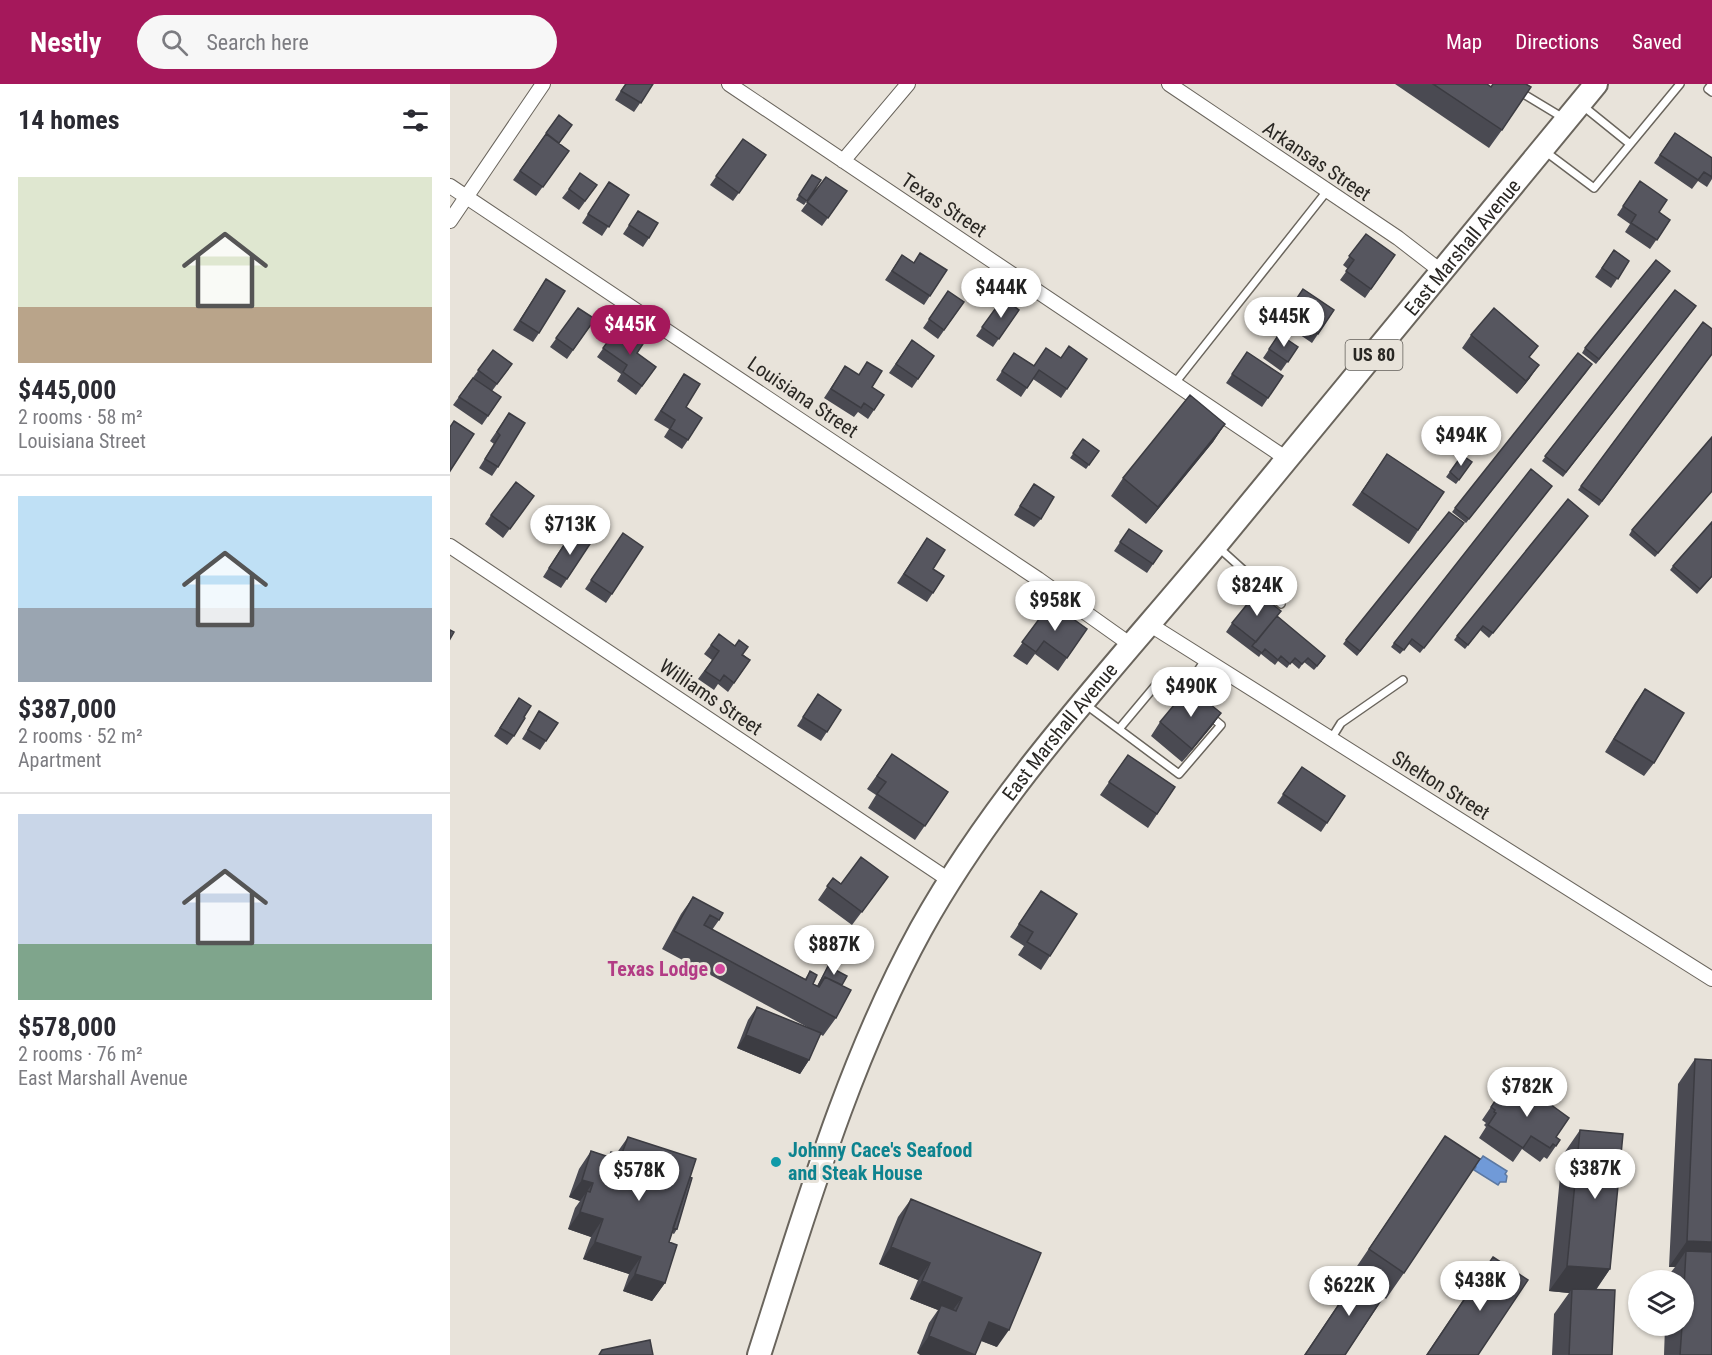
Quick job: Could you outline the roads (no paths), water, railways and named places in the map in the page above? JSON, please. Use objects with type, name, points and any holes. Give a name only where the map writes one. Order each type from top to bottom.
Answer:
[{"type":"main road","name":"East Marshall Avenue","points":[[759,1355],[822,1161],[863,1051],[905,959],[950,880],[1001,804],[1083,702],[1216,545],[1596,84]]},
{"type":"street","points":[[450,221],[543,84]]},
{"type":"street","name":"Texas Street","points":[[729,84],[1287,459]]},
{"type":"street","points":[[843,161],[908,84]]},
{"type":"street","name":"Arkansas Street","points":[[1168,84],[1398,238],[1442,272]]},
{"type":"street","name":"Louisiana Street","points":[[450,186],[1038,579],[1131,645]]},
{"type":"street","name":"Williams Street","points":[[450,546],[950,880]]},
{"type":"street","name":"Shelton Street","points":[[1149,624],[1712,979]]},
{"type":"lane","points":[[1508,84],[1573,112],[1630,144]]},
{"type":"lane","points":[[1542,150],[1594,188],[1680,84]]},
{"type":"lane","points":[[1712,84],[1708,89],[1712,92]]},
{"type":"lane","points":[[1175,383],[1327,191]]},
{"type":"lane","points":[[1216,545],[1281,604]]},
{"type":"lane","points":[[1183,693],[1205,660]]},
{"type":"lane","points":[[1331,739],[1341,723],[1403,680]]},
{"type":"lane","points":[[1119,729],[1155,686],[1183,693],[1198,706]]},
{"type":"lane","points":[[1083,702],[1179,774],[1221,725],[1205,712]]},
{"type":"water","points":[[1483,1156],[1507,1171],[1506,1182],[1500,1182],[1498,1185],[1474,1170],[1477,1159]]},
{"type":"place","name":"Texas Lodge","points":[[720,969]]},
{"type":"place","name":"Johnny Cace's Seafood and Steak House","points":[[776,1162]]}]
